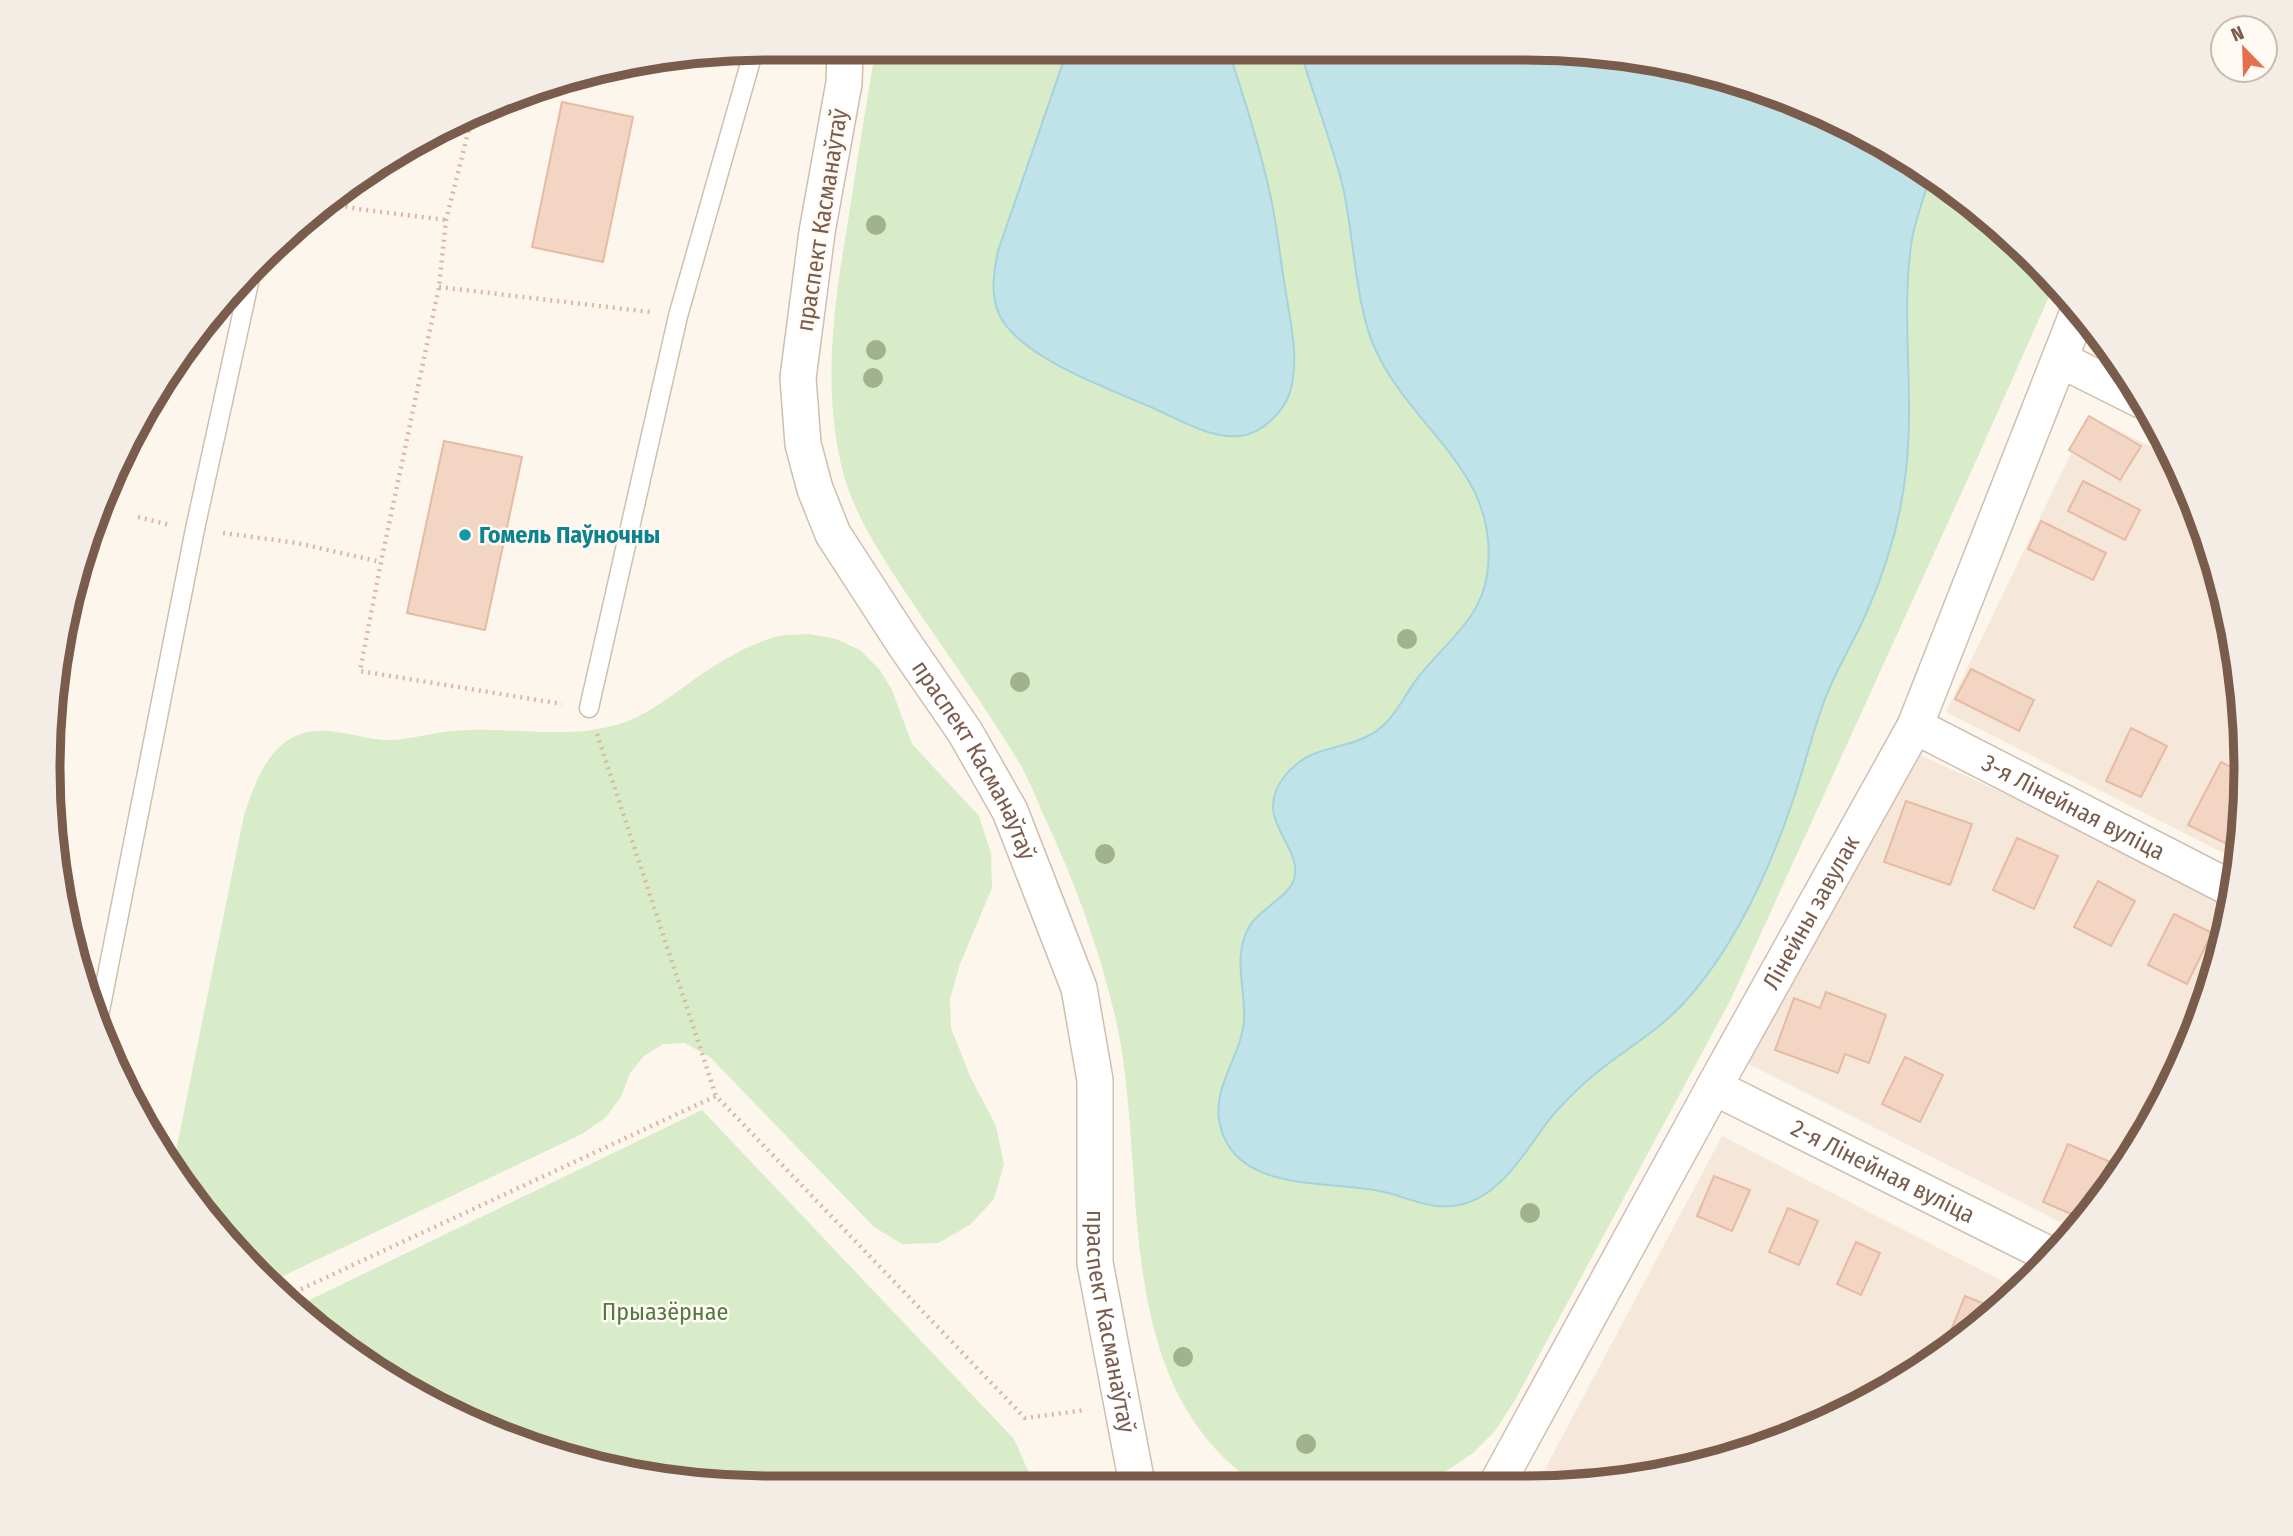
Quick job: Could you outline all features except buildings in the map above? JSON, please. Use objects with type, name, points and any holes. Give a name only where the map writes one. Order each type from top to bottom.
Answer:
[{"type":"street","name":"праспект Касманаўтаў","points":[[845,60],[844,83],[817,232],[798,377],[803,444],[815,489],[833,534],[965,732],[1010,811],[1079,988],[1095,1080],[1095,1263],[1136,1476]]},
{"type":"street","name":"Лінейны завулак","points":[[1501,1476],[1915,726],[2075,322]]},
{"type":"street","points":[[2061,360],[2125,392]]},
{"type":"street","name":"3-я Лінейная вуліца","points":[[1915,726],[2223,884]]},
{"type":"street","name":"2-я Лінейная вуліца","points":[[1714,1087],[2043,1251]]},
{"type":"lane","points":[[589,708],[678,316],[751,60]]},
{"type":"lane","points":[[101,1006],[195,529],[248,287]]},
{"type":"path","points":[[470,126],[446,220],[439,287],[360,671],[589,708],[716,1096],[1025,1418],[1122,1405]]},
{"type":"path","points":[[339,205],[446,220]]},
{"type":"path","points":[[439,287],[678,316]]},
{"type":"path","points":[[297,543],[381,562]]},
{"type":"path","points":[[293,1293],[716,1096]]},
{"type":"shaded area","points":[[2089,416],[2157,450],[2180,497],[2196,540],[2220,630],[2232,722],[2234,768],[2228,855],[1946,712]]},
{"type":"shaded area","points":[[1916,753],[2222,894],[2209,951],[2180,1039],[2139,1122],[2114,1162],[2066,1225],[1745,1062]]},
{"type":"shaded area","points":[[1722,1136],[2009,1285],[1919,1357],[1879,1382],[1796,1423],[1753,1439],[1663,1463],[1571,1475],[1541,1476]]},
{"type":"green space","points":[[874,60],[1525,60],[1571,61],[1663,73],[1753,97],[1796,113],[1879,154],[1919,179],[1992,235],[2051,293],[1731,999],[1515,1400],[1495,1431],[1473,1453],[1442,1474],[1247,1476],[1212,1445],[1181,1400],[1160,1350],[1147,1296],[1139,1240],[1124,1069],[1115,1016],[1085,914],[1021,766],[878,549],[852,500],[846,482],[835,433],[832,402],[831,371],[839,277]]},
{"type":"green space","points":[[810,634],[836,639],[860,650],[880,670],[892,690],[912,744],[979,816],[991,853],[992,888],[960,964],[950,999],[951,1028],[970,1076],[996,1126],[1004,1164],[994,1199],[970,1225],[938,1243],[902,1244],[874,1227],[711,1058],[685,1043],[663,1044],[644,1056],[630,1073],[621,1097],[605,1118],[582,1134],[277,1279],[235,1235],[175,1156],[244,815],[258,778],[272,755],[292,738],[314,731],[392,740],[452,731],[576,732],[616,725],[652,708],[741,651],[786,635]]},
{"type":"green space","name":"Прыазёрнае","points":[[702,1110],[1014,1439],[1030,1476],[722,1475],[630,1463],[540,1439],[455,1403],[374,1357],[303,1303]]},
{"type":"water","points":[[1064,60],[1231,60],[1257,141],[1271,198],[1294,353],[1293,379],[1287,400],[1271,421],[1256,431],[1240,436],[1218,435],[1186,424],[1074,374],[1053,363],[1017,337],[999,315],[993,288],[998,251]]},
{"type":"water","points":[[1303,60],[1571,61],[1663,73],[1753,97],[1796,113],[1879,154],[1927,185],[1912,239],[1909,268],[1908,441],[1904,488],[1896,525],[1873,597],[1825,699],[1783,829],[1762,879],[1738,928],[1708,974],[1678,1009],[1577,1090],[1552,1116],[1503,1180],[1474,1200],[1456,1206],[1423,1204],[1363,1188],[1313,1184],[1265,1174],[1245,1163],[1230,1147],[1220,1125],[1218,1111],[1223,1085],[1238,1047],[1244,1021],[1240,961],[1244,938],[1254,921],[1286,892],[1294,879],[1292,855],[1275,819],[1275,792],[1284,777],[1304,759],[1357,741],[1385,724],[1420,675],[1470,618],[1478,605],[1487,575],[1488,539],[1481,508],[1468,481],[1392,380],[1369,334],[1360,295],[1344,192]]},
{"type":"place","name":"Гомель Паўночны","points":[[465,535]]}]
